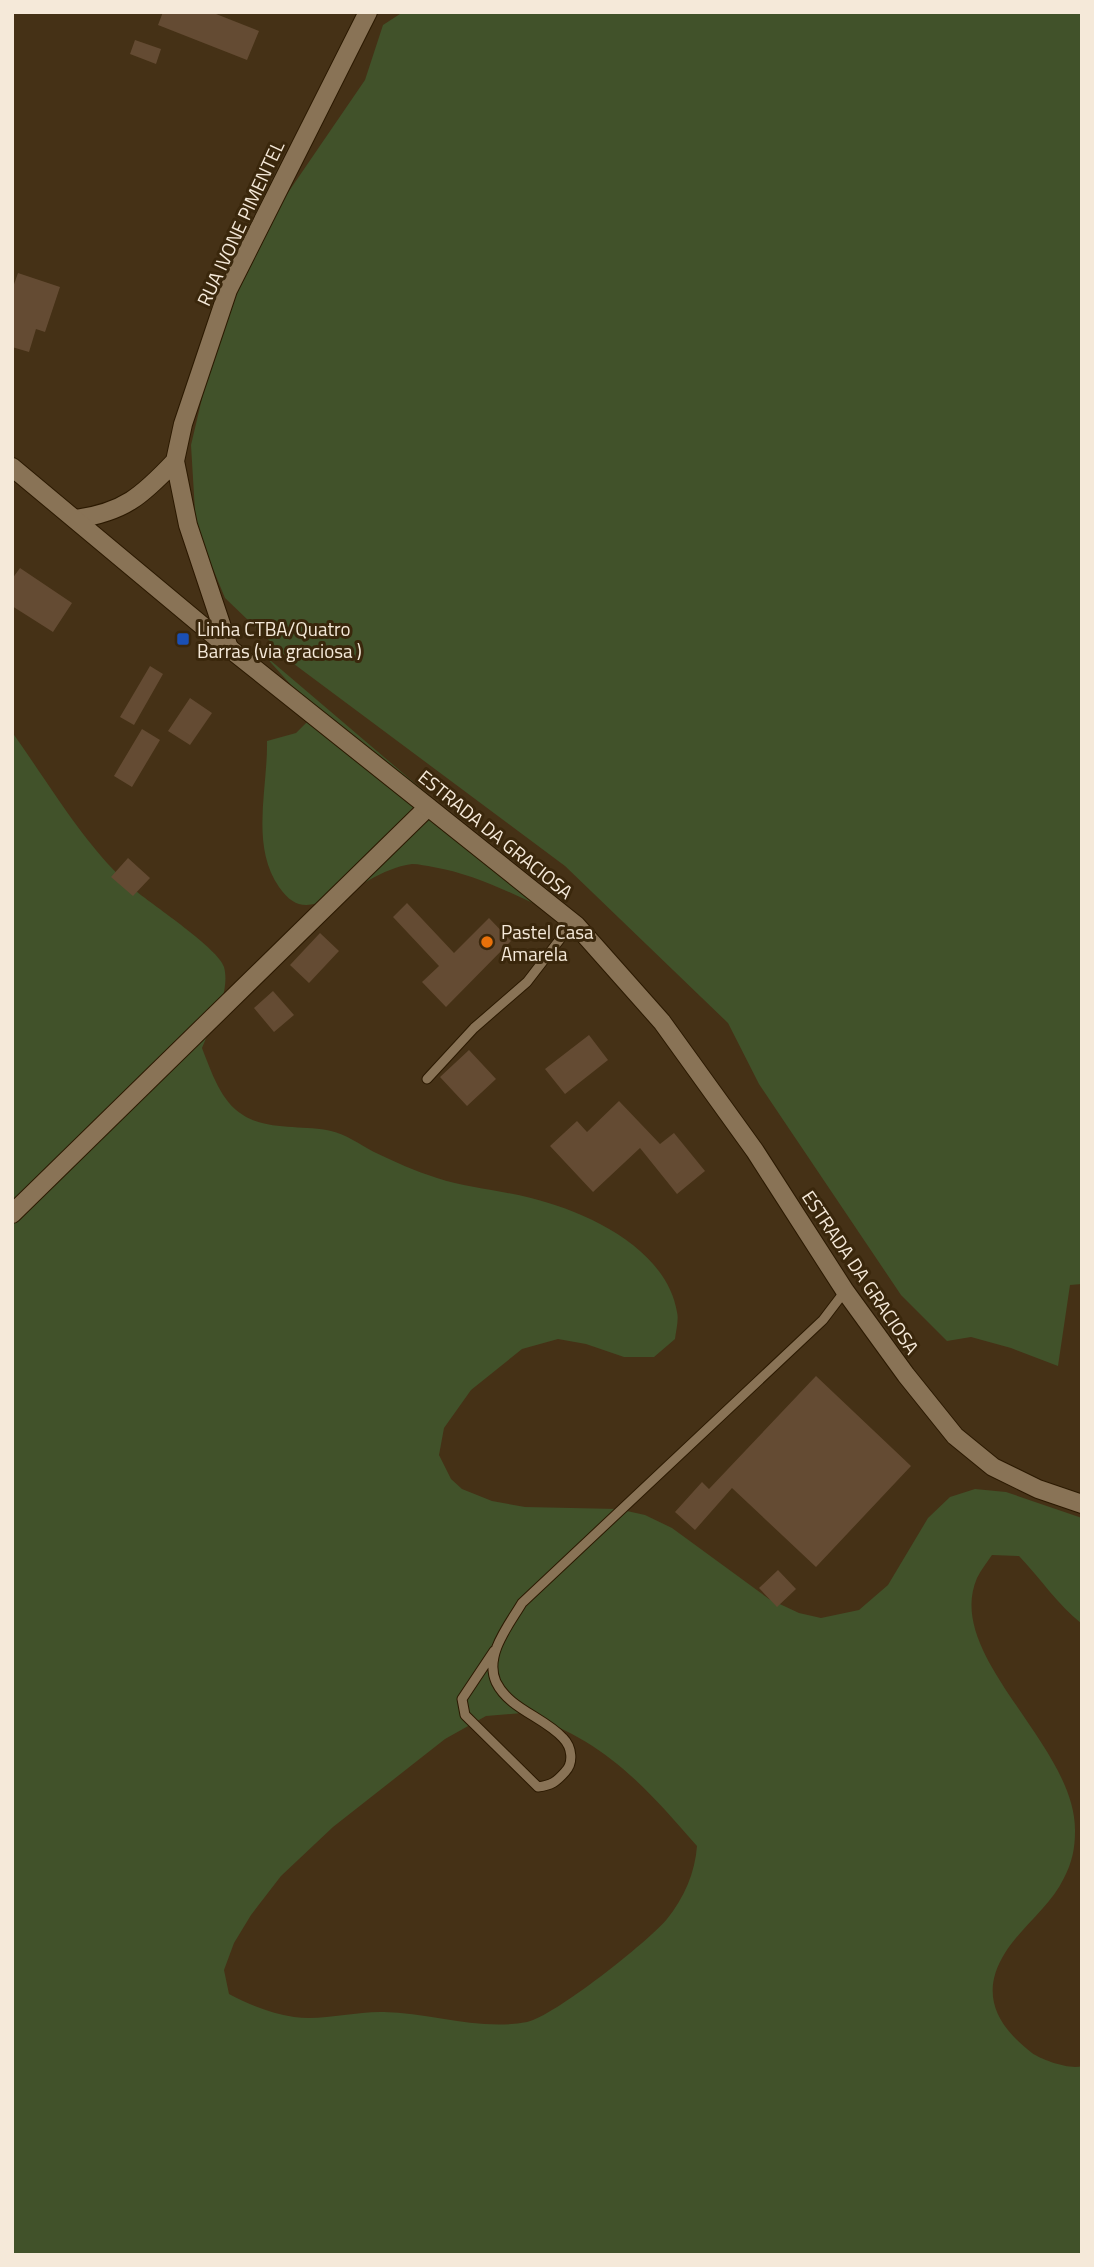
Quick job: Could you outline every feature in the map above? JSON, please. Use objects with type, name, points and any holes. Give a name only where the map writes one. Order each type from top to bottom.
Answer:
[{"type":"main road","name":"RUA IVONE PIMENTEL","points":[[229,648],[188,524],[175,461],[183,424],[228,290],[368,12]]},
{"type":"main road","points":[[76,519],[116,510],[130,503],[159,479],[175,461]]},
{"type":"main road","name":"ESTRADA DA GRACIOSA","points":[[12,467],[229,648],[576,925],[669,1032],[755,1151],[845,1291],[906,1375],[955,1436],[993,1467],[1038,1489],[1082,1504]]},
{"type":"main road","points":[[12,1214],[429,807]]},
{"type":"lane","points":[[427,1079],[474,1028],[527,982],[564,934],[576,925]]},
{"type":"lane","points":[[494,1651],[496,1681],[511,1700],[564,1738],[571,1752],[569,1768],[554,1785],[538,1787],[465,1715],[462,1699],[522,1602],[823,1320],[845,1291]]},
{"type":"green space","points":[[403,12],[1082,12],[1082,1284],[1070,1285],[1058,1366],[1011,1348],[971,1337],[947,1341],[901,1295],[759,1084],[728,1023],[565,866],[294,664],[225,598],[196,528],[191,445],[215,343],[261,232],[365,80],[383,25]]},
{"type":"green space","points":[[263,654],[445,809],[548,910],[478,879],[415,864],[390,870],[321,903],[301,904],[284,894],[270,871],[263,835],[267,741],[296,733],[311,718],[310,706]]},
{"type":"green space","points":[[12,732],[85,837],[118,875],[220,959],[224,967],[225,987],[219,1009],[202,1048],[218,1085],[235,1109],[263,1123],[336,1132],[382,1156],[429,1175],[531,1198],[576,1213],[599,1223],[641,1251],[670,1289],[678,1315],[675,1339],[654,1357],[624,1357],[586,1344],[558,1339],[522,1349],[471,1390],[444,1428],[439,1455],[451,1479],[462,1489],[492,1501],[525,1507],[618,1509],[645,1515],[672,1528],[769,1599],[799,1613],[821,1618],[859,1610],[888,1585],[928,1518],[950,1497],[975,1489],[1006,1492],[1082,1518],[1082,1624],[1019,1556],[992,1555],[977,1578],[972,1608],[978,1639],[994,1670],[1056,1767],[1070,1799],[1075,1832],[1069,1867],[1051,1898],[1005,1953],[993,1982],[993,1996],[1001,2020],[1009,2032],[1032,2053],[1056,2064],[1082,2066],[1082,2255],[12,2255]],"holes":[[[522,1713],[576,1736],[620,1766],[658,1802],[697,1846],[688,1885],[679,1903],[657,1930],[641,1944],[578,1993],[527,2022],[473,2023],[384,2012],[316,2018],[294,2017],[260,2008],[229,1994],[224,1970],[234,1943],[251,1915],[281,1876],[333,1827],[445,1739],[486,1716]]]},
{"type":"building","points":[[163,12],[211,12],[259,31],[247,60],[158,25]]},
{"type":"building","points":[[135,40],[161,49],[156,64],[130,54]]},
{"type":"building","points":[[18,273],[60,287],[45,332],[36,329],[29,352],[12,347],[12,290]]},
{"type":"building","points":[[20,568],[72,603],[53,632],[12,606],[12,579]]},
{"type":"building","points":[[150,666],[163,674],[134,725],[120,717]]},
{"type":"building","points":[[190,698],[212,713],[190,745],[168,731]]},
{"type":"building","points":[[142,729],[160,740],[132,787],[114,776]]},
{"type":"building","points":[[128,858],[150,878],[133,896],[111,877]]},
{"type":"building","points":[[407,903],[454,953],[489,918],[511,941],[446,1007],[422,982],[439,966],[393,917]]},
{"type":"building","points":[[320,933],[339,951],[309,983],[290,965]]},
{"type":"building","points":[[273,991],[294,1015],[274,1032],[254,1008]]},
{"type":"building","points":[[589,1035],[608,1060],[565,1094],[545,1069]]},
{"type":"building","points":[[469,1050],[496,1079],[467,1106],[440,1077]]},
{"type":"building","points":[[619,1101],[660,1144],[674,1133],[705,1171],[677,1194],[640,1148],[593,1192],[550,1146],[577,1121],[587,1132]]},
{"type":"building","points":[[816,1376],[911,1466],[816,1567],[732,1488],[695,1530],[675,1512],[702,1482],[709,1489]]},
{"type":"building","points":[[778,1570],[796,1589],[777,1607],[759,1588]]},
{"type":"place","name":"Linha CTBA/Quatro Barras (via graciosa )","points":[[183,639]]},
{"type":"place","name":"Pastel Casa Amarela","points":[[487,942]]}]
